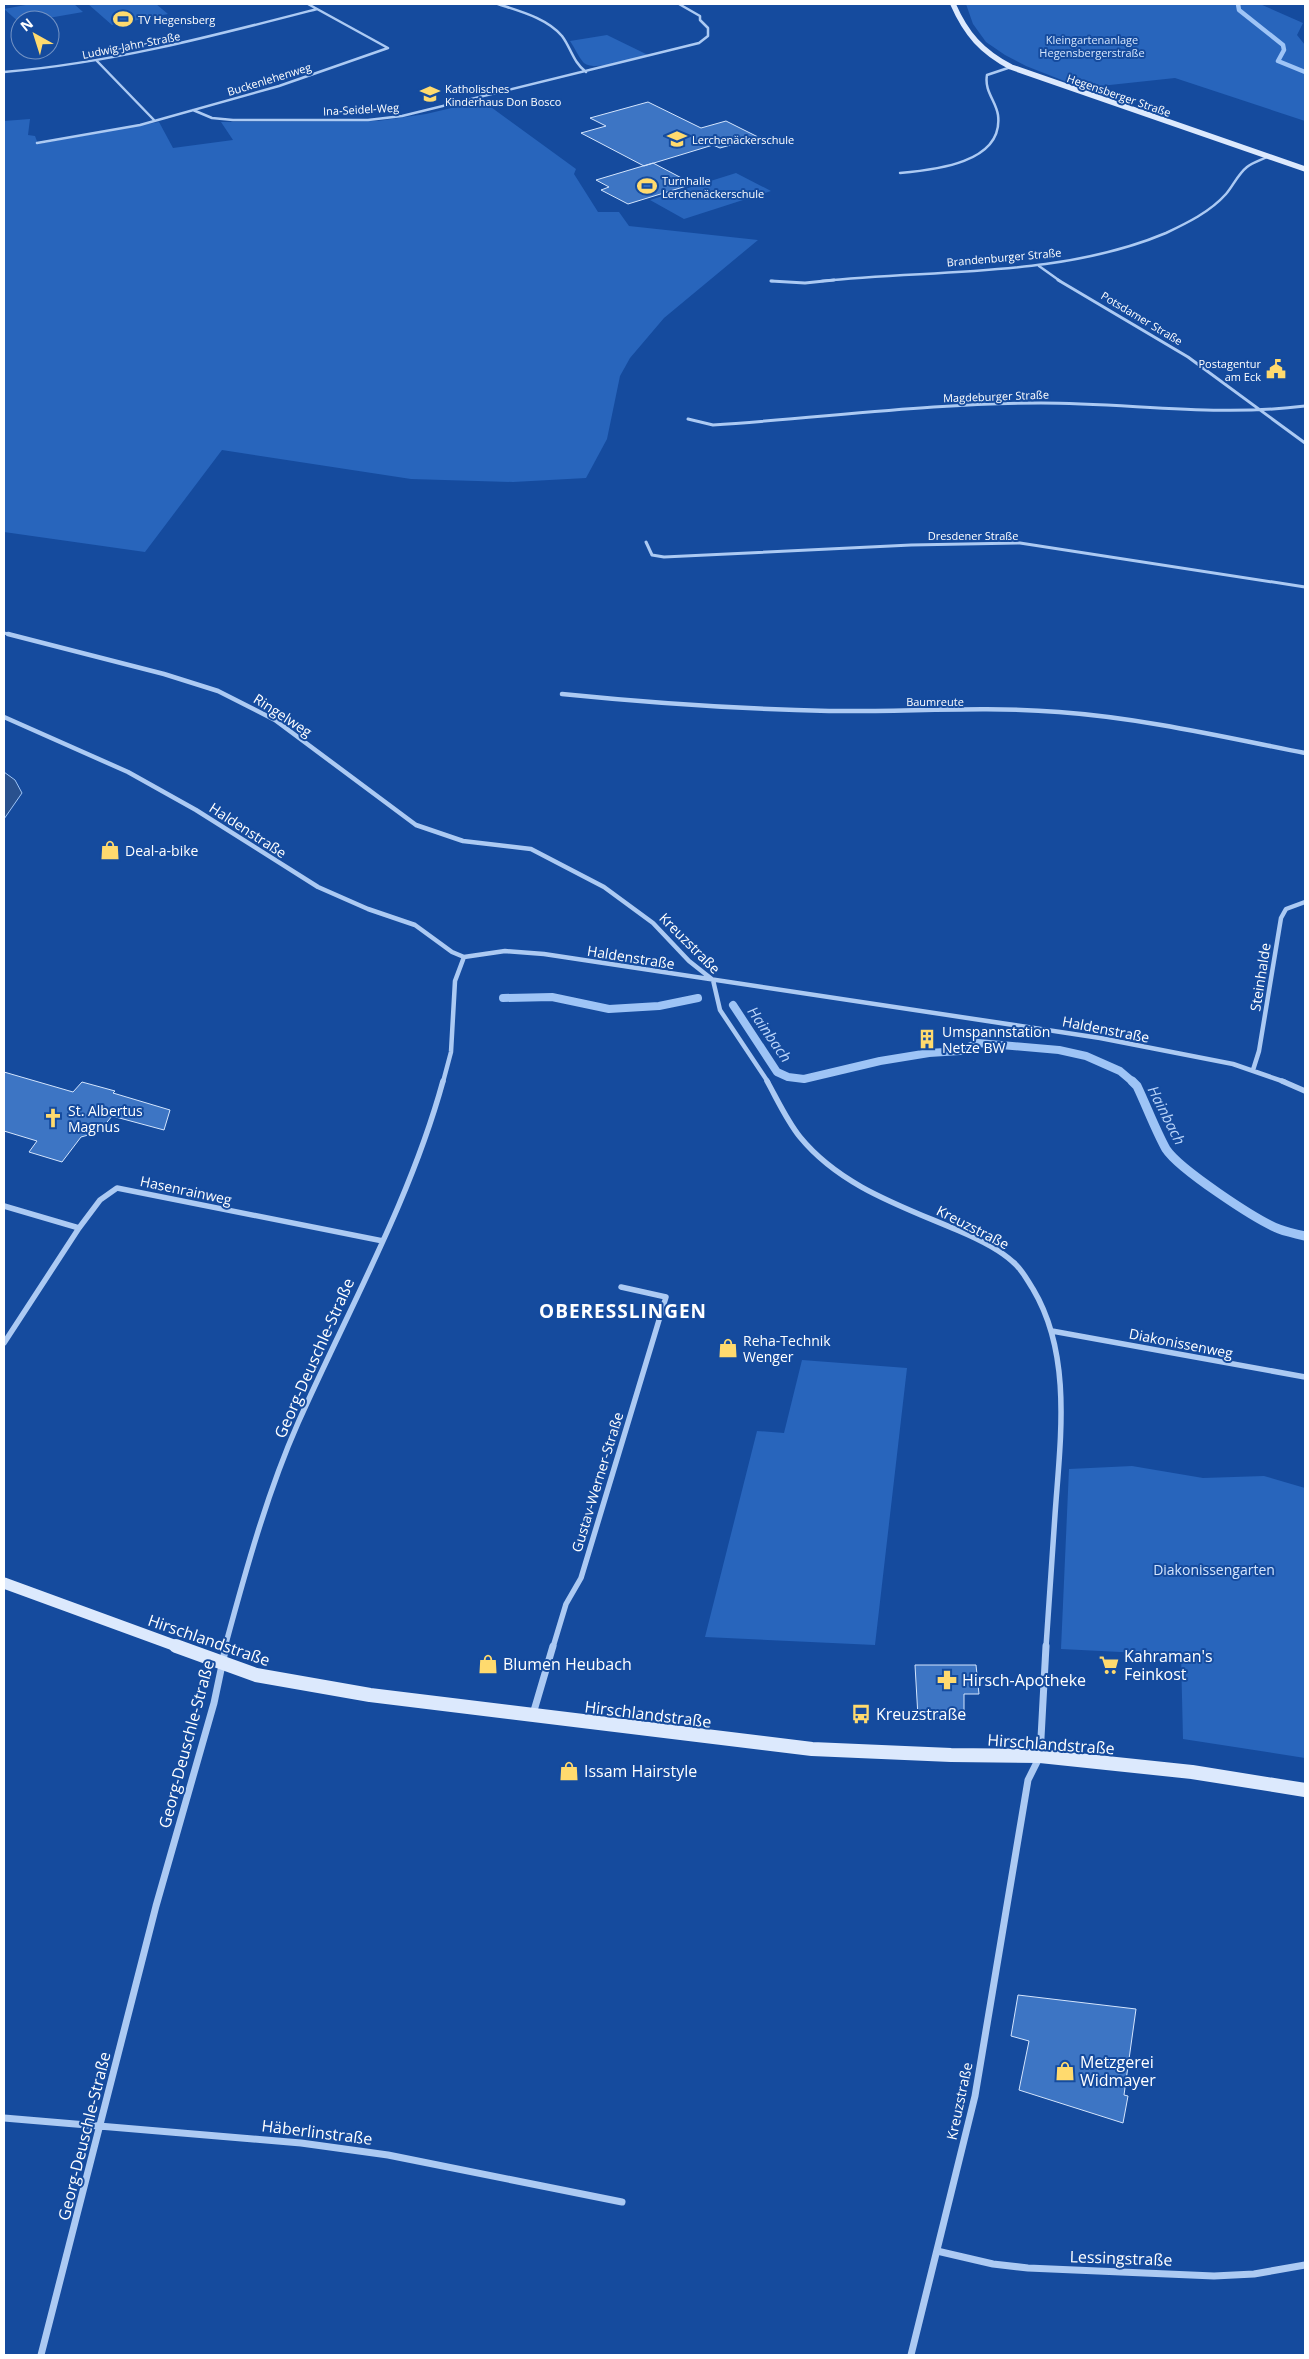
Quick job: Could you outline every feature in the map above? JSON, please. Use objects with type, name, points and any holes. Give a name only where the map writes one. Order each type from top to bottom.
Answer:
[{"type":"street","points":[[308,4],[317,9]]},
{"type":"street","points":[[498,4],[540,21],[558,32],[571,52],[576,65],[586,72]]},
{"type":"street","name":"Ina-Seidel-Weg","points":[[193,110],[212,118],[227,120],[386,118],[437,110],[699,43],[706,39],[709,33],[708,28],[700,20],[700,16],[682,4]]},
{"type":"street","name":"Hegensberger Straße","points":[[953,4],[961,24],[971,40],[986,54],[1011,68],[1305,169]]},
{"type":"street","name":"Buckenlehenweg","points":[[37,143],[140,125],[279,86],[387,49],[387,47],[317,9]]},
{"type":"street","name":"Ludwig-Jahn-Straße","points":[[4,72],[97,61],[186,43],[317,9]]},
{"type":"street","points":[[97,61],[154,120]]},
{"type":"street","points":[[900,174],[946,168],[967,160],[989,145],[998,130],[998,123],[995,106],[985,80],[986,75],[1011,68]]},
{"type":"street","name":"Brandenburger Straße","points":[[771,281],[805,283],[879,275],[1039,266],[1111,251],[1178,228],[1214,205],[1225,195],[1246,167],[1266,157]]},
{"type":"street","name":"Potsdamer Straße","points":[[1039,266],[1188,357],[1305,443]]},
{"type":"street","name":"Magdeburger Straße","points":[[688,419],[713,425],[953,406],[1039,403],[1262,411],[1305,406]]},
{"type":"street","name":"Dresdener Straße","points":[[646,542],[652,555],[664,557],[911,544],[1020,543],[1305,587]]},
{"type":"street","name":"Ringelweg","points":[[4,633],[164,674],[218,691],[275,720],[416,825],[463,841],[531,850]]},
{"type":"street","name":"Baumreute","points":[[562,694],[650,703],[734,708],[1058,712],[1152,723],[1305,753]]},
{"type":"street","name":"Haldenstraße","points":[[4,717],[128,772],[196,810],[318,887],[368,910],[415,925],[452,952],[464,957],[505,951],[544,954],[1100,1038],[1253,1070],[1305,1092]]},
{"type":"street","name":"Kreuzstraße","points":[[531,850],[604,887],[631,906],[653,923],[689,960],[713,980],[720,1010],[765,1078],[799,1136],[824,1161],[852,1182],[883,1199],[960,1231],[988,1245],[1014,1262],[1045,1309],[1052,1331],[1059,1369],[1061,1428],[1040,1756],[1028,1780],[975,2096],[911,2355]]},
{"type":"street","name":"Steinhalde","points":[[1253,1070],[1259,1051],[1281,918],[1286,909],[1305,902]]},
{"type":"street","name":"Georg-Deuschle-Straße","points":[[41,2355],[156,1906],[214,1703],[221,1664],[240,1593],[284,1458],[383,1241],[424,1143],[439,1097],[450,1052],[457,971],[464,957]]},
{"type":"street","name":"Hasenrainweg","points":[[4,1343],[79,1228],[108,1191],[117,1188],[383,1241]]},
{"type":"street","points":[[4,1206],[79,1228]]},
{"type":"street","name":"Gustav-Werner-Straße","points":[[532,1716],[566,1604],[580,1578],[666,1297],[621,1287]]},
{"type":"street","name":"Diakonissenweg","points":[[1052,1331],[1305,1377]]},
{"type":"street","name":"Hirschlandstraße","points":[[4,1583],[221,1664],[256,1675],[370,1695],[812,1750],[1040,1756],[1192,1772],[1305,1790]]},
{"type":"street","name":"Häberlinstraße","points":[[4,2118],[301,2142],[388,2156],[622,2202]]},
{"type":"street","name":"Lessingstraße","points":[[937,2251],[993,2264],[1028,2268],[1214,2276],[1254,2274],[1305,2265]]},
{"type":"green space","points":[[31,4],[74,4],[83,12],[60,16],[60,10],[10,10],[10,14],[4,9]]},
{"type":"green space","name":"TV Hegensberg","points":[[88,4],[156,4],[168,14],[112,25]]},
{"type":"green space","name":"Kleingartenanlage Hegensbergerstraße","points":[[966,4],[1260,4],[1303,23],[1297,35],[1305,45],[1305,121],[1175,78],[1091,87],[1077,86],[1026,66],[986,42],[973,24]]},
{"type":"green space","points":[[607,35],[648,55],[604,65],[588,65],[581,60],[570,41]]},
{"type":"green space","points":[[484,102],[576,169],[574,174],[598,212],[619,212],[629,226],[758,240],[664,318],[630,358],[620,376],[607,439],[586,478],[513,482],[411,479],[222,450],[145,552],[4,532],[4,121],[30,119],[28,135],[35,136],[38,144],[159,122],[173,148],[233,140],[221,122],[378,121],[426,114]]},
{"type":"green space","points":[[736,173],[771,191],[684,219],[650,200]]},
{"type":"green space","points":[[802,1360],[907,1368],[875,1645],[705,1637],[757,1431],[784,1433]]},
{"type":"green space","name":"Diakonissengarten","points":[[1132,1466],[1203,1478],[1264,1476],[1305,1488],[1305,1758],[1183,1739],[1181,1655],[1061,1649],[1069,1469]]},
{"type":"shaded area","points":[[4,772],[15,780],[22,793],[4,819]]},
{"type":"building","points":[[648,102],[701,128],[726,121],[758,137],[720,148],[713,145],[644,166],[581,133],[606,126],[590,118]]},
{"type":"building","name":"Turnhalle Lerchenäckerschule","points":[[653,163],[693,184],[628,204],[601,190],[609,187],[596,180]]},
{"type":"building","name":"St. Albertus Magnus","points":[[4,1072],[73,1092],[82,1082],[170,1110],[164,1130],[112,1116],[99,1132],[81,1137],[62,1162],[29,1152],[37,1141],[4,1131]]},
{"type":"building","name":"Hirsch-Apotheke","points":[[915,1665],[976,1665],[979,1694],[964,1694],[964,1720],[918,1717]]},
{"type":"building","name":"Metzgerei Widmayer","points":[[1018,1995],[1136,2009],[1124,2095],[1128,2096],[1123,2123],[1019,2090],[1029,2041],[1011,2036]]},
{"type":"waterway","points":[[1238,4],[1239,10],[1283,45],[1284,50],[1278,61],[1305,72]]},
{"type":"waterway","name":"Hainbach","points":[[503,998],[552,997],[609,1009],[659,1006],[698,998]]},
{"type":"waterway","name":"Hainbach","points":[[733,1005],[777,1072],[788,1077],[804,1079],[880,1061],[929,1053],[960,1051],[978,1043],[1059,1050],[1086,1056],[1120,1071],[1133,1082]]},
{"type":"waterway","name":"Hainbach","points":[[1133,1082],[1137,1086],[1166,1149],[1186,1169],[1253,1216],[1279,1229],[1305,1236]]},
{"type":"place","name":"TV Hegensberg","points":[[123,19]]},
{"type":"place","name":"Katholisches Kinderhaus Don Bosco","points":[[430,94]]},
{"type":"place","name":"Lerchenäckerschule","points":[[677,139]]},
{"type":"place","name":"Turnhalle Lerchenäckerschule","points":[[647,186]]},
{"type":"place","name":"Postagentur am Eck","points":[[1276,369]]},
{"type":"place","name":"Deal-a-bike","points":[[110,850]]},
{"type":"place","name":"Umspannstation Netze BW","points":[[927,1039]]},
{"type":"place","name":"St. Albertus Magnus","points":[[53,1118]]},
{"type":"place","name":"Reha-Technik Wenger","points":[[728,1348]]},
{"type":"place","name":"Blumen Heubach","points":[[488,1664]]},
{"type":"place","name":"Kahraman's Feinkost","points":[[1109,1665]]},
{"type":"place","name":"Hirsch-Apotheke","points":[[947,1680]]},
{"type":"place","name":"Kreuzstraße","points":[[861,1714]]},
{"type":"place","name":"Issam Hairstyle","points":[[569,1771]]},
{"type":"place","name":"Metzgerei Widmayer","points":[[1065,2071]]},
{"type":"district","name":"OBERESSLINGEN","points":[[623,1311]]}]
